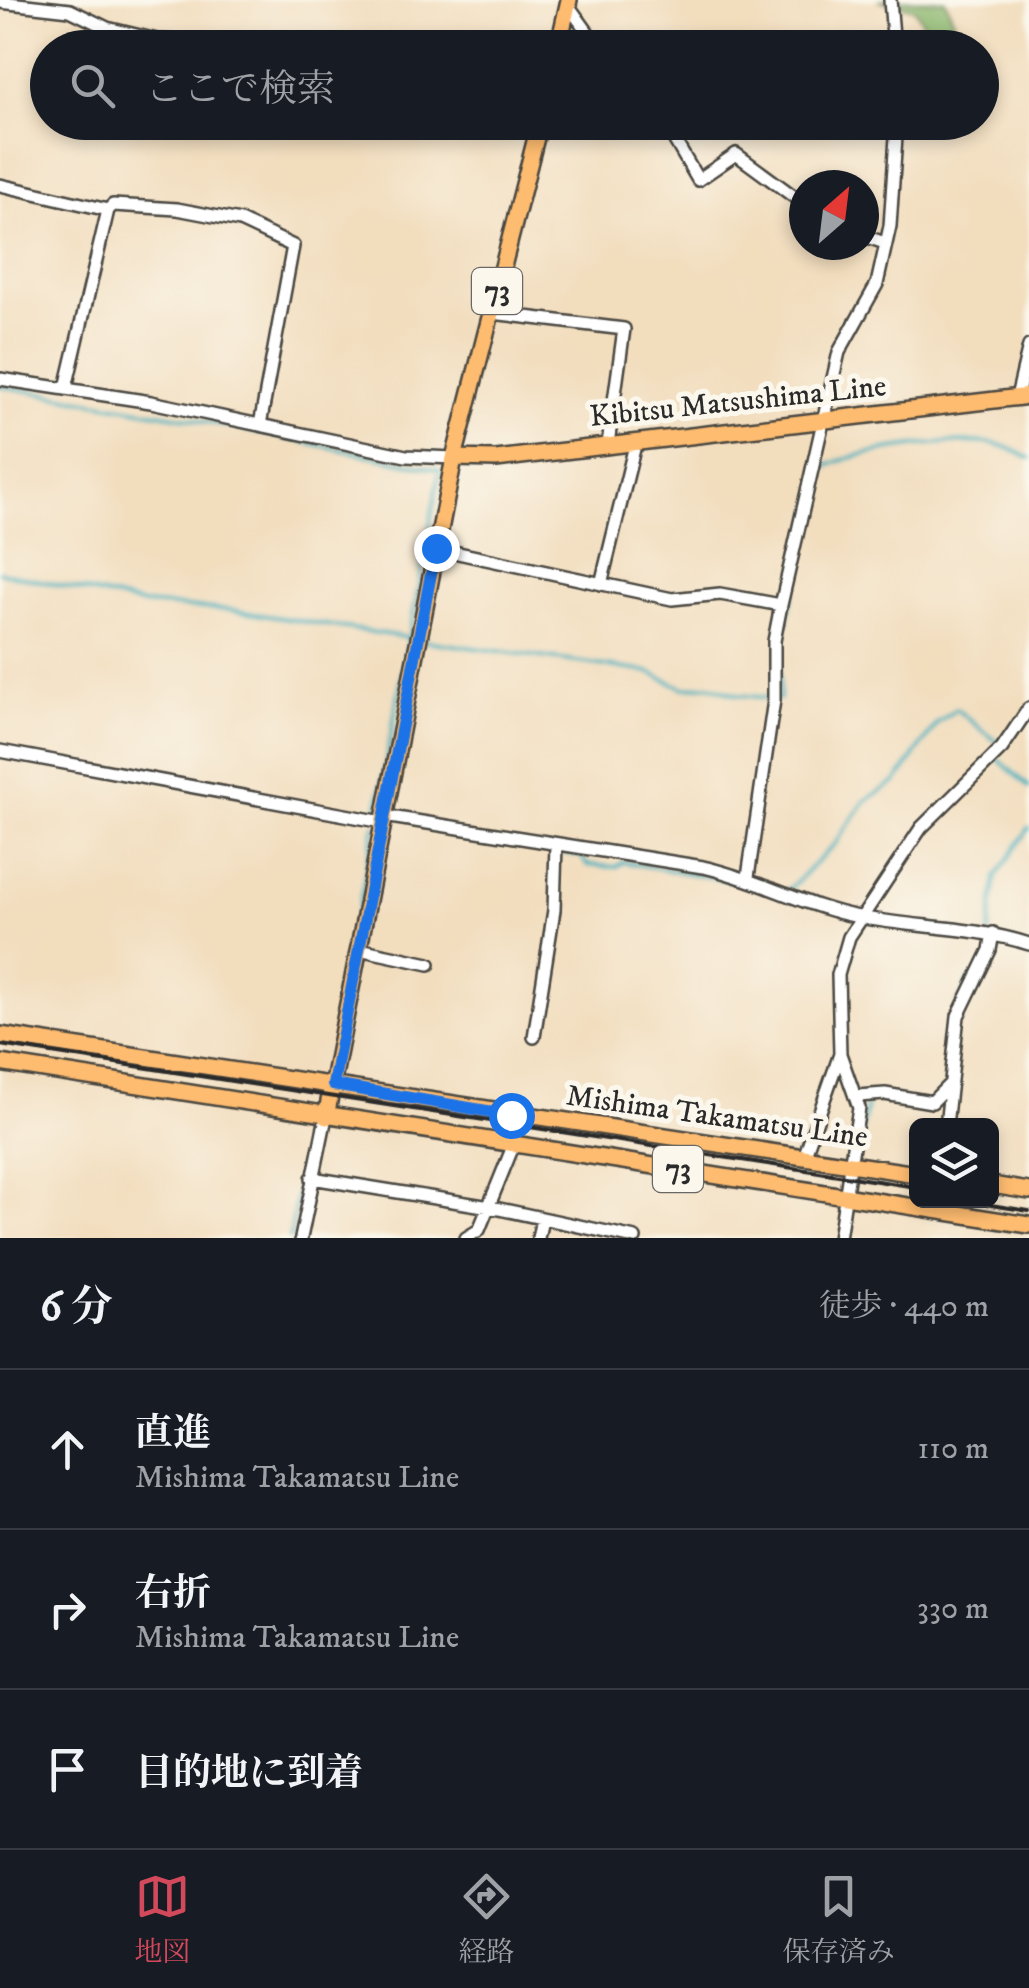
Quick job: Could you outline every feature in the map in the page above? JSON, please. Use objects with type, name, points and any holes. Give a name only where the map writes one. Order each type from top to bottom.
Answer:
[{"type":"main road","points":[[562,30],[569,2]]},
{"type":"main road","name":"73","points":[[326,1117],[360,949],[379,820],[454,458],[535,140]]},
{"type":"main road","name":"Kibitsu Matsushima Line","points":[[454,458],[496,459],[1023,397]]},
{"type":"main road","points":[[0,1035],[333,1085]]},
{"type":"main road","points":[[0,1063],[326,1117]]},
{"type":"main road","name":"Mishima Takamatsu Line","points":[[333,1085],[909,1173]]},
{"type":"main road","name":"Mishima Takamatsu Line","points":[[326,1117],[1029,1224]]},
{"type":"main road","points":[[999,1187],[1029,1191]]},
{"type":"street","points":[[890,0],[892,30]]},
{"type":"street","points":[[0,2],[70,10],[114,30]]},
{"type":"street","points":[[569,2],[587,30]]},
{"type":"street","points":[[675,140],[698,180],[736,154],[789,193]]},
{"type":"street","points":[[748,877],[774,699],[774,641],[781,606],[839,352],[878,284],[892,206],[897,140]]},
{"type":"street","points":[[0,185],[108,210]]},
{"type":"street","points":[[66,388],[112,205],[221,217],[240,221],[293,246],[260,424]]},
{"type":"street","points":[[879,242],[884,244]]},
{"type":"street","points":[[492,313],[624,329],[608,444]]},
{"type":"street","points":[[1023,397],[1029,346]]},
{"type":"street","points":[[0,379],[260,424],[406,456],[454,458]]},
{"type":"street","points":[[601,584],[636,441]]},
{"type":"street","points":[[436,548],[672,599],[720,594],[781,606]]},
{"type":"street","points":[[804,1157],[840,1054],[840,964],[860,917],[921,828],[947,797],[1002,746],[1029,708]]},
{"type":"street","points":[[0,752],[379,820],[748,877],[860,917],[988,932],[1029,944]]},
{"type":"street","points":[[534,1037],[554,910],[556,849]]},
{"type":"street","points":[[947,1118],[960,1008],[990,950],[988,932]]},
{"type":"street","points":[[360,949],[430,964]]},
{"type":"street","points":[[839,1238],[858,1096],[840,1054]]},
{"type":"street","points":[[858,1096],[884,1094],[932,1102],[950,1084]]},
{"type":"street","points":[[301,1238],[326,1117]]},
{"type":"street","points":[[466,1238],[479,1230],[514,1144]]},
{"type":"street","points":[[312,1178],[490,1207],[635,1238]]},
{"type":"street","points":[[538,1238],[542,1219]]},
{"type":"green space","points":[[878,0],[945,0],[958,30],[927,30],[915,9]]},
{"type":"waterway","points":[[0,386],[193,419],[440,470],[376,816]]},
{"type":"waterway","points":[[780,650],[822,469],[882,451],[962,442],[1000,445],[1029,458]]},
{"type":"waterway","points":[[0,572],[143,604],[230,610],[410,638]]},
{"type":"waterway","points":[[425,641],[649,672],[684,688],[709,685],[739,695],[780,699],[780,664]]},
{"type":"waterway","points":[[787,891],[835,844],[865,801],[897,781],[937,723],[956,709],[1000,744]]},
{"type":"waterway","points":[[997,758],[1029,787]]},
{"type":"waterway","points":[[335,1028],[375,825]]},
{"type":"waterway","points":[[989,933],[996,877],[1029,828]]},
{"type":"waterway","points":[[557,852],[581,856],[587,865],[616,867],[623,862],[729,880]]},
{"type":"waterway","points":[[955,1010],[970,978]]},
{"type":"waterway","points":[[861,1134],[867,1105]]},
{"type":"waterway","points":[[290,1238],[304,1146]]},
{"type":"waterway","points":[[846,1224],[846,1238]]},
{"type":"railway","points":[[0,1045],[909,1186]]},
{"type":"railway","points":[[999,1206],[1029,1211]]},
{"type":"route","points":[[436,548],[333,1085],[511,1115]]}]
